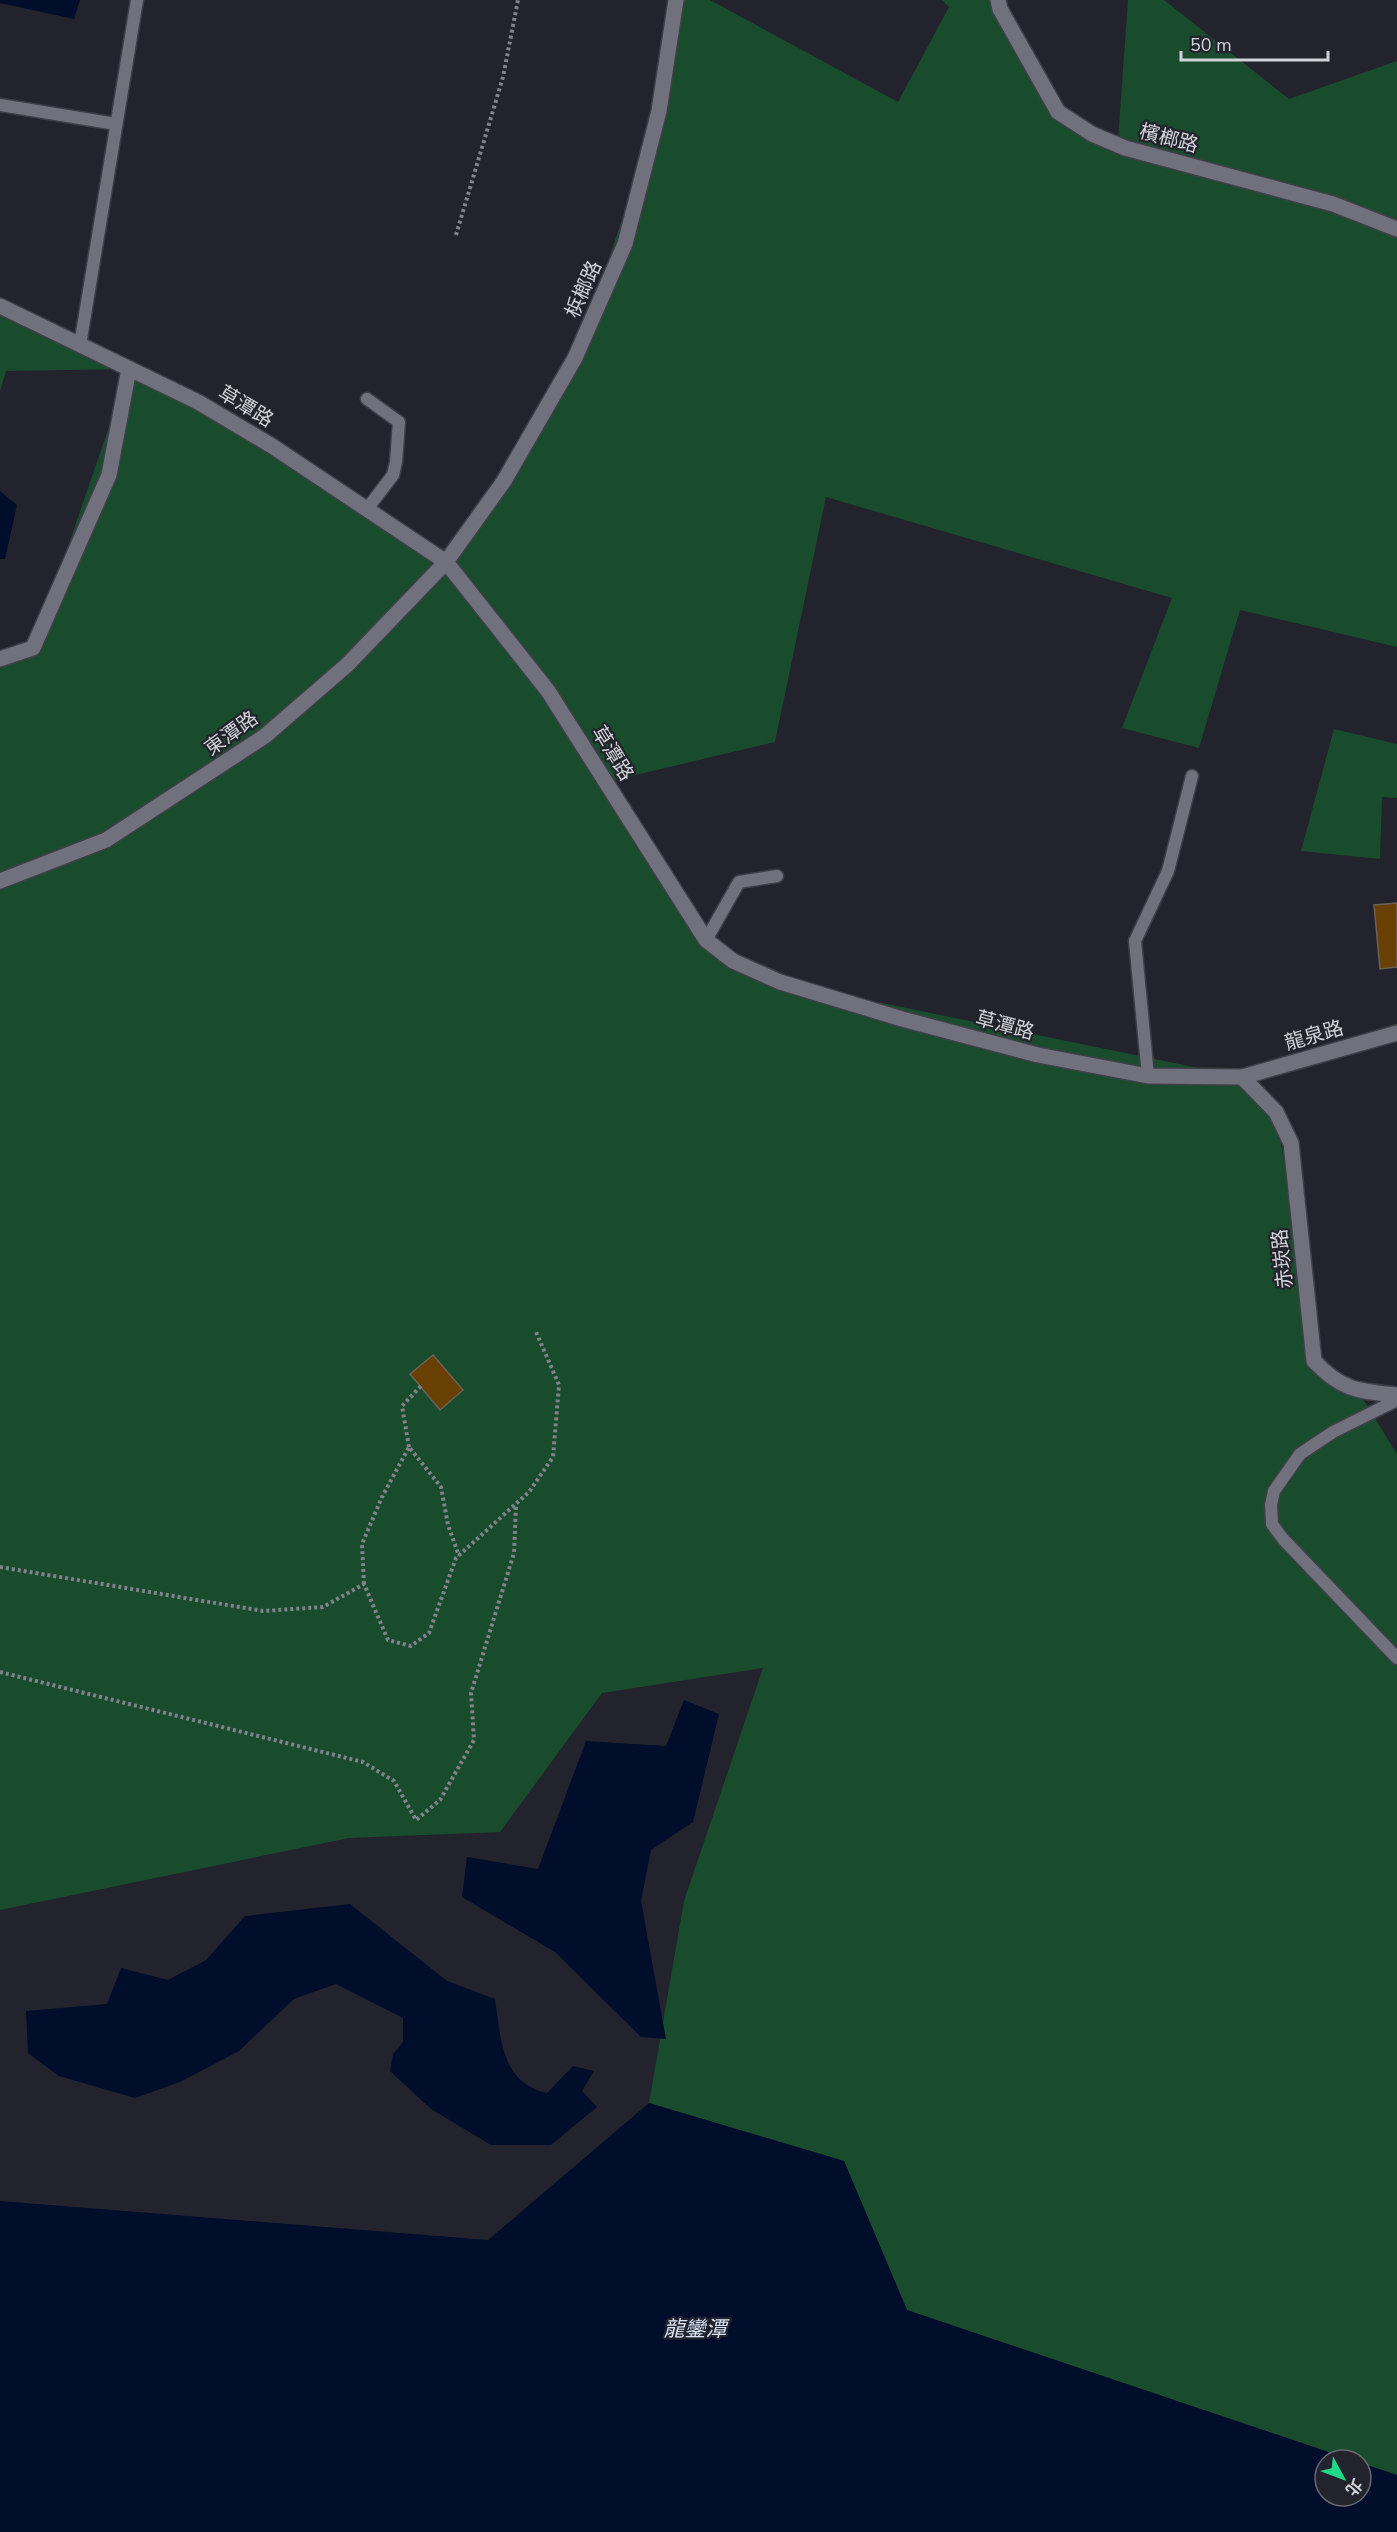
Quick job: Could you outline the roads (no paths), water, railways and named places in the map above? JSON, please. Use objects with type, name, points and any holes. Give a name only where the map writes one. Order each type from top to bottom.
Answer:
[{"type":"street","name":"梹榔路","points":[[446,562],[504,481],[575,358],[625,244],[659,111],[676,0]]},
{"type":"street","name":"檳榔路","points":[[998,0],[1000,9],[1058,112],[1092,134],[1125,148],[1333,204],[1397,229]]},
{"type":"street","name":"草潭路","points":[[0,306],[198,402],[272,446],[446,562],[548,691],[706,940],[733,961],[802,989],[902,1019],[1038,1055],[1148,1076],[1242,1077]]},
{"type":"street","points":[[0,659],[33,648],[110,475],[129,369]]},
{"type":"street","name":"東潭路","points":[[0,881],[106,840],[265,736],[346,665],[446,562]]},
{"type":"street","name":"龍泉路","points":[[1242,1077],[1397,1033]]},
{"type":"street","name":"赤崁路","points":[[1242,1077],[1276,1112],[1291,1143],[1314,1361],[1330,1377],[1358,1391],[1397,1395]]},
{"type":"lane","points":[[80,345],[137,0]]},
{"type":"lane","points":[[0,105],[116,123]]},
{"type":"lane","points":[[367,399],[399,422],[393,475],[367,509]]},
{"type":"lane","points":[[1148,1076],[1135,941],[1168,871],[1192,776]]},
{"type":"lane","points":[[706,940],[739,882],[777,876]]},
{"type":"lane","points":[[1397,1400],[1333,1432],[1300,1454],[1274,1491],[1271,1505],[1272,1524],[1283,1539],[1397,1658]]},
{"type":"water","points":[[0,0],[80,0],[74,19],[0,3]]},
{"type":"water","points":[[0,491],[17,505],[5,559],[0,559]]},
{"type":"water","points":[[684,1700],[719,1714],[693,1822],[651,1850],[641,1901],[666,2039],[641,2037],[555,1952],[462,1897],[467,1857],[538,1869],[586,1741],[666,1746]]},
{"type":"water","points":[[350,1904],[447,1981],[495,1999],[506,2057],[520,2080],[532,2088],[547,2093],[573,2066],[594,2071],[582,2091],[597,2107],[551,2145],[491,2145],[431,2109],[390,2071],[393,2054],[403,2042],[403,2018],[336,1984],[294,1999],[239,2051],[180,2082],[135,2098],[59,2076],[28,2053],[26,2011],[107,2004],[121,1968],[168,1980],[206,1960],[245,1916]]},
{"type":"water","name":"龍鑾潭","points":[[649,2103],[844,2161],[907,2310],[1316,2448],[1313,2448],[1313,2508],[1373,2508],[1373,2467],[1397,2475],[1397,2532],[0,2532],[0,2201],[488,2240]]}]
